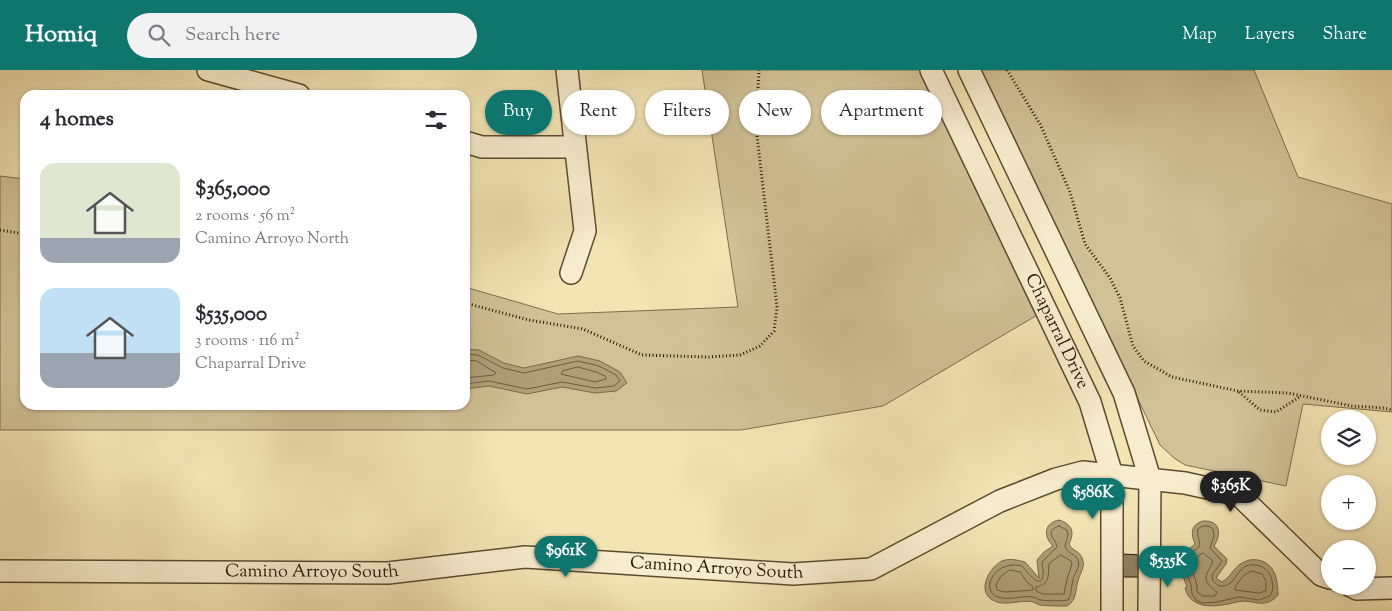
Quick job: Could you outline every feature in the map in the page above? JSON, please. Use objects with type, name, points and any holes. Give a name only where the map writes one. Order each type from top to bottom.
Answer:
[{"type":"street","points":[[208,70],[281,90]]},
{"type":"street","points":[[567,70],[574,147],[585,231],[571,273]]},
{"type":"street","name":"Chaparral Drive","points":[[931,70],[1090,402],[1112,475],[1112,611]]},
{"type":"street","name":"Chaparral Drive","points":[[969,70],[1124,393],[1150,480],[1150,611]]},
{"type":"street","points":[[470,143],[482,147],[574,147]]},
{"type":"street","name":"Camino Arroyo South","points":[[0,571],[388,573],[526,557],[792,574],[871,569],[1000,502],[1056,479],[1083,472],[1185,483],[1239,495],[1321,575]]},
{"type":"street","points":[[1376,588],[1392,588]]},
{"type":"path","points":[[470,304],[529,320],[583,329],[642,355],[709,358],[740,355],[760,346],[774,331],[777,307],[756,127],[759,70]]},
{"type":"path","points":[[1007,70],[1044,133],[1070,192],[1085,244],[1110,278],[1120,298],[1133,346],[1144,361],[1172,377],[1238,391],[1288,393],[1352,406],[1392,410]]},
{"type":"path","points":[[0,230],[20,233]]},
{"type":"path","points":[[1238,391],[1260,410],[1276,412],[1302,396]]},
{"type":"shaded area","points":[[702,70],[921,70],[931,90],[821,90],[821,135],[942,135],[942,113],[1039,314],[883,406],[741,430],[0,430],[0,176],[20,178],[20,410],[470,410],[470,288],[558,314],[738,307],[712,135],[729,135],[729,90],[705,90]]},
{"type":"shaded area","points":[[980,70],[1254,70],[1298,177],[1392,204],[1392,412],[1303,404],[1286,486],[1185,465],[1160,445]]},
{"type":"water","points":[[470,349],[479,350],[504,363],[524,368],[578,356],[600,361],[620,372],[627,383],[616,391],[595,393],[562,387],[527,394],[489,386],[470,388]]},
{"type":"water","points":[[1059,520],[1067,524],[1071,529],[1072,536],[1069,544],[1081,555],[1083,561],[1073,601],[1067,606],[1054,606],[1039,605],[1028,601],[1001,603],[991,599],[985,590],[985,584],[993,568],[1002,561],[1011,559],[1025,562],[1039,578],[1037,560],[1053,546],[1048,538],[1048,527]]},
{"type":"water","points":[[1203,521],[1209,521],[1216,525],[1219,533],[1214,546],[1227,559],[1226,564],[1216,578],[1222,582],[1242,563],[1250,560],[1264,562],[1272,568],[1276,578],[1278,595],[1273,600],[1263,603],[1243,601],[1213,606],[1206,606],[1193,601],[1185,588],[1187,587],[1180,562],[1186,548],[1188,550],[1195,544],[1192,533],[1194,527]]},
{"type":"building","points":[[1122,554],[1141,555],[1141,577],[1122,577]]}]
